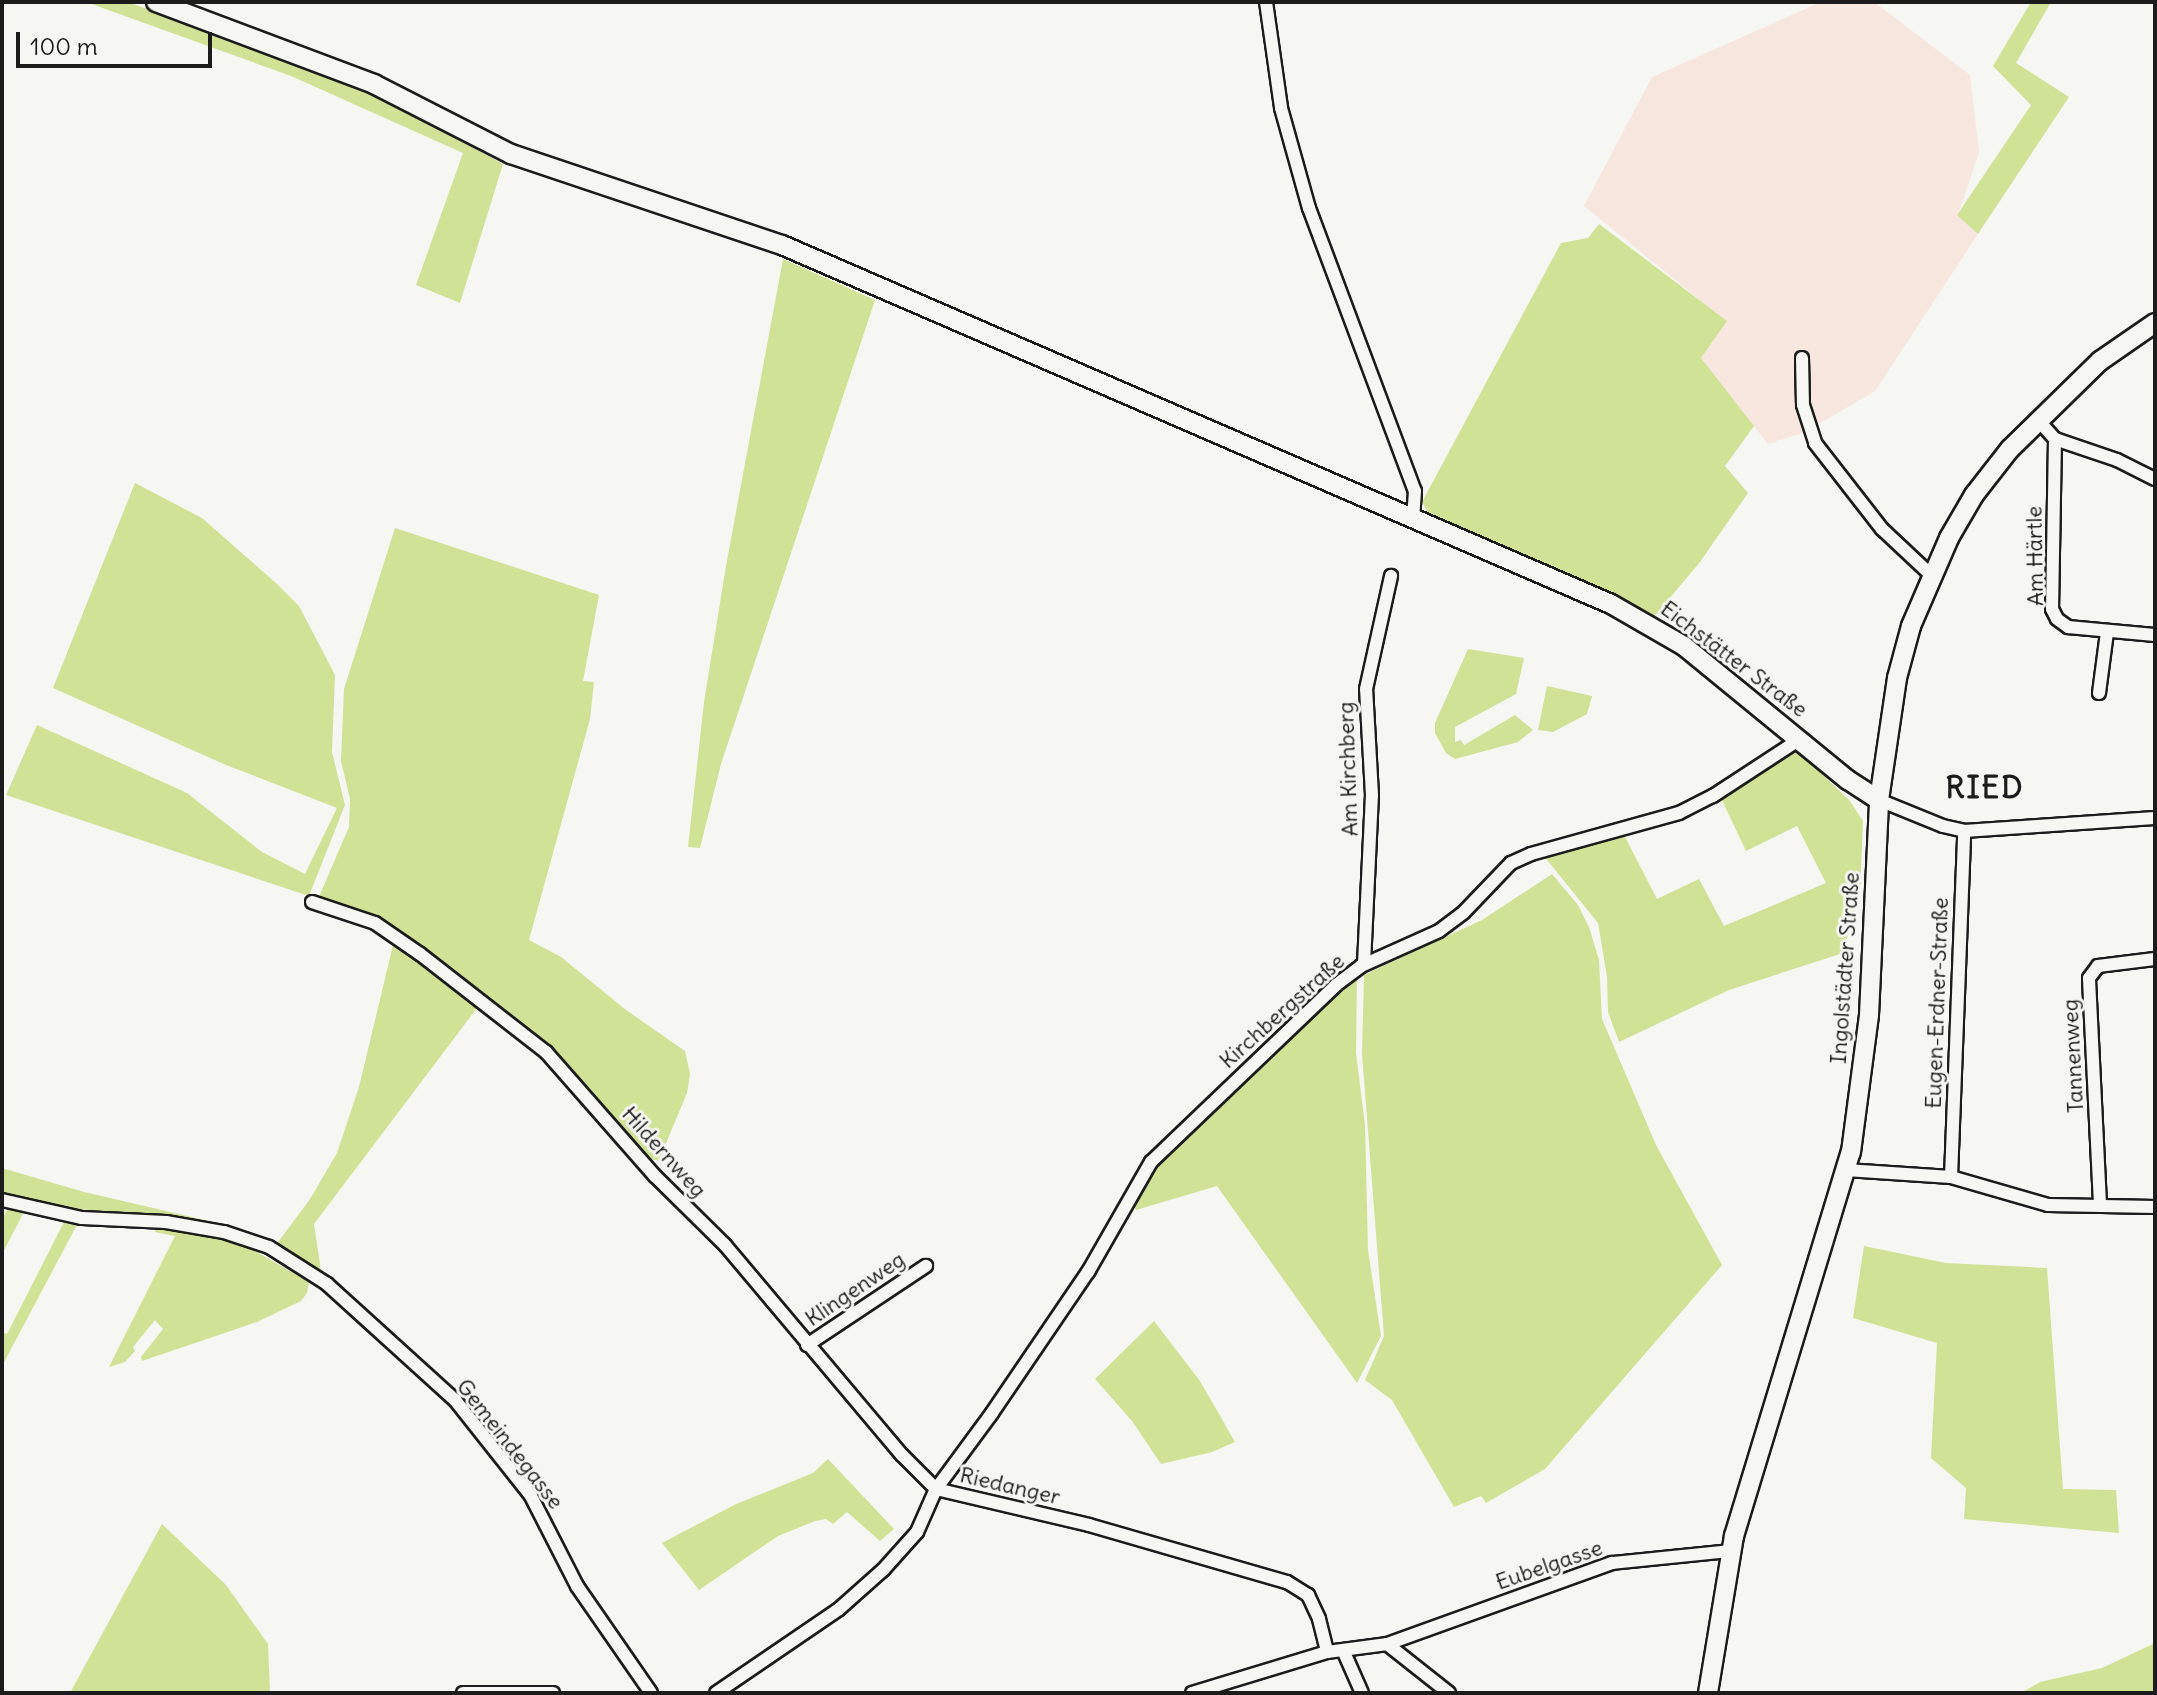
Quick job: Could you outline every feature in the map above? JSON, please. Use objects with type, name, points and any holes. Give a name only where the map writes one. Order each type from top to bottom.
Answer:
[{"type":"main road","name":"Eichstätter Straße","points":[[156,2],[374,84],[511,154],[743,230],[810,257],[1120,389],[1649,623],[1736,685],[1848,780],[1879,800]]},
{"type":"main road","name":"Ingolstädter Straße","points":[[1708,1693],[1730,1551],[1846,1170],[1869,1015],[1879,800],[1897,678],[1931,575],[1974,495],[2037,419],[2100,361],[2155,323]]},
{"type":"street","points":[[1266,2],[1281,108],[1305,194],[1415,491],[1413,520]]},
{"type":"street","points":[[1802,358],[1803,405],[1815,443],[1882,529],[1931,575]]},
{"type":"street","points":[[2037,419],[2055,439],[2117,460],[2155,479]]},
{"type":"street","name":"Am Härtle","points":[[2055,439],[2052,609],[2057,619],[2068,627],[2155,635]]},
{"type":"street","name":"Am Kirchberg","points":[[1364,964],[1372,795],[1366,689],[1391,576]]},
{"type":"street","points":[[2099,693],[2107,632]]},
{"type":"street","name":"Kirchbergstraße","points":[[936,1489],[989,1418],[1088,1272],[1151,1162],[1336,985],[1364,964],[1439,931],[1464,912],[1511,863],[1531,854],[1679,813],[1713,796],[1800,739]]},
{"type":"street","points":[[1879,800],[1943,826],[1964,831],[2155,818]]},
{"type":"street","name":"Eugen-Erdner-Straße","points":[[1951,1177],[1964,831]]},
{"type":"street","name":"Hildernweg","points":[[312,902],[375,923],[546,1052],[655,1176],[725,1245],[807,1345],[936,1489]]},
{"type":"street","name":"Tannenweg","points":[[2100,1204],[2089,978],[2098,966],[2155,959]]},
{"type":"street","points":[[1846,1170],[1951,1177],[2048,1205],[2155,1207]]},
{"type":"street","name":"Gemeindegasse","points":[[2,1200],[82,1218],[166,1222],[224,1232],[269,1247],[306,1268],[368,1317],[455,1400],[531,1496],[577,1586],[651,1693]]},
{"type":"street","name":"Klingenweg","points":[[807,1345],[926,1266]]},
{"type":"street","name":"Riedanger","points":[[716,1693],[839,1609],[883,1570],[917,1532],[936,1489],[1089,1525],[1287,1582],[1308,1595],[1319,1619],[1327,1652]]},
{"type":"street","name":"Eubelgasse","points":[[1192,1693],[1327,1652],[1387,1644],[1612,1563],[1730,1551]]},
{"type":"street","points":[[1387,1644],[1449,1693]]},
{"type":"street","points":[[1343,1650],[1362,1693]]},
{"type":"street","points":[[463,1693],[553,1693]]},
{"type":"shaded area","points":[[1821,2],[1874,2],[1970,75],[1979,152],[1958,215],[1978,234],[1875,391],[1805,432],[1768,444],[1700,358],[1726,321],[1584,206],[1652,77]]},
{"type":"green space","points":[[86,2],[127,2],[305,64],[394,105],[503,164],[460,303],[416,285],[463,153],[291,76]]},
{"type":"green space","points":[[2031,2],[2051,2],[2016,63],[2069,97],[1978,234],[1957,215],[2031,105],[1993,66]]},
{"type":"green space","points":[[1599,224],[1727,321],[1701,358],[1754,426],[1725,466],[1748,493],[1700,562],[1653,618],[1605,590],[1447,525],[1430,516],[1422,502],[1561,243],[1588,238]]},
{"type":"green space","points":[[783,259],[875,300],[721,764],[700,848],[688,847],[704,702]]},
{"type":"green space","points":[[135,483],[202,518],[277,584],[299,606],[335,675],[332,752],[345,805],[309,896],[6,795],[37,725],[187,793],[262,852],[305,874],[337,808],[226,765],[53,688]]},
{"type":"green space","points":[[395,528],[599,595],[583,681],[594,682],[590,719],[529,940],[561,957],[626,1010],[685,1051],[690,1074],[687,1093],[659,1160],[645,1159],[544,1040],[490,1006],[422,947],[387,926],[318,899],[349,827],[350,799],[341,761],[344,689]]},
{"type":"green space","points":[[1468,649],[1524,658],[1516,694],[1455,727],[1455,742],[1461,740],[1464,745],[1515,715],[1533,730],[1518,742],[1455,759],[1446,753],[1435,733],[1435,723]]},
{"type":"green space","points":[[1547,686],[1592,696],[1587,714],[1553,732],[1538,730]]},
{"type":"green space","points":[[1797,750],[1850,801],[1863,821],[1860,891],[1843,953],[1729,990],[1619,1042],[1608,1012],[1607,977],[1598,923],[1543,855],[1624,835],[1657,899],[1699,879],[1724,926],[1826,883],[1797,826],[1746,851],[1720,796]]},
{"type":"green space","points":[[1552,874],[1578,905],[1589,927],[1599,960],[1602,1019],[1656,1145],[1722,1265],[1545,1469],[1486,1503],[1481,1496],[1454,1507],[1392,1400],[1365,1380],[1384,1336],[1362,1054],[1364,975],[1482,920]]},
{"type":"green space","points":[[394,941],[477,1008],[314,1224],[321,1271],[276,1245],[310,1199],[337,1153],[359,1087]]},
{"type":"green space","points":[[1357,974],[1356,1053],[1365,1125],[1368,1250],[1381,1336],[1357,1383],[1217,1186],[1136,1210],[1131,1203],[1172,1148]]},
{"type":"green space","points":[[2,1168],[84,1192],[218,1223],[51,1206],[2,1193]]},
{"type":"green space","points":[[8,1208],[24,1212],[2,1254],[2,1220]]},
{"type":"green space","points":[[65,1220],[79,1221],[2,1366],[2,1332],[7,1334]]},
{"type":"green space","points":[[156,1227],[185,1229],[239,1242],[309,1282],[307,1293],[301,1301],[257,1322],[142,1361],[141,1357],[163,1329],[155,1320],[125,1362],[109,1367],[175,1236],[155,1232]]},
{"type":"green space","points":[[1864,1246],[1946,1263],[2047,1268],[2063,1489],[2116,1490],[2119,1533],[1964,1519],[1966,1488],[1931,1458],[1937,1343],[1853,1318]]},
{"type":"green space","points":[[1154,1321],[1200,1381],[1235,1442],[1212,1452],[1161,1464],[1132,1421],[1095,1379]]},
{"type":"green space","points":[[828,1459],[894,1529],[880,1541],[847,1512],[833,1524],[826,1519],[815,1521],[778,1536],[699,1590],[662,1543],[734,1505],[813,1473]]},
{"type":"green space","points":[[162,1524],[226,1585],[268,1644],[270,1693],[70,1693]]},
{"type":"green space","points":[[2155,1643],[2155,1693],[2021,1693],[2040,1682],[2102,1668]]},
{"type":"district","name":"RIED","points":[[1985,787]]}]
